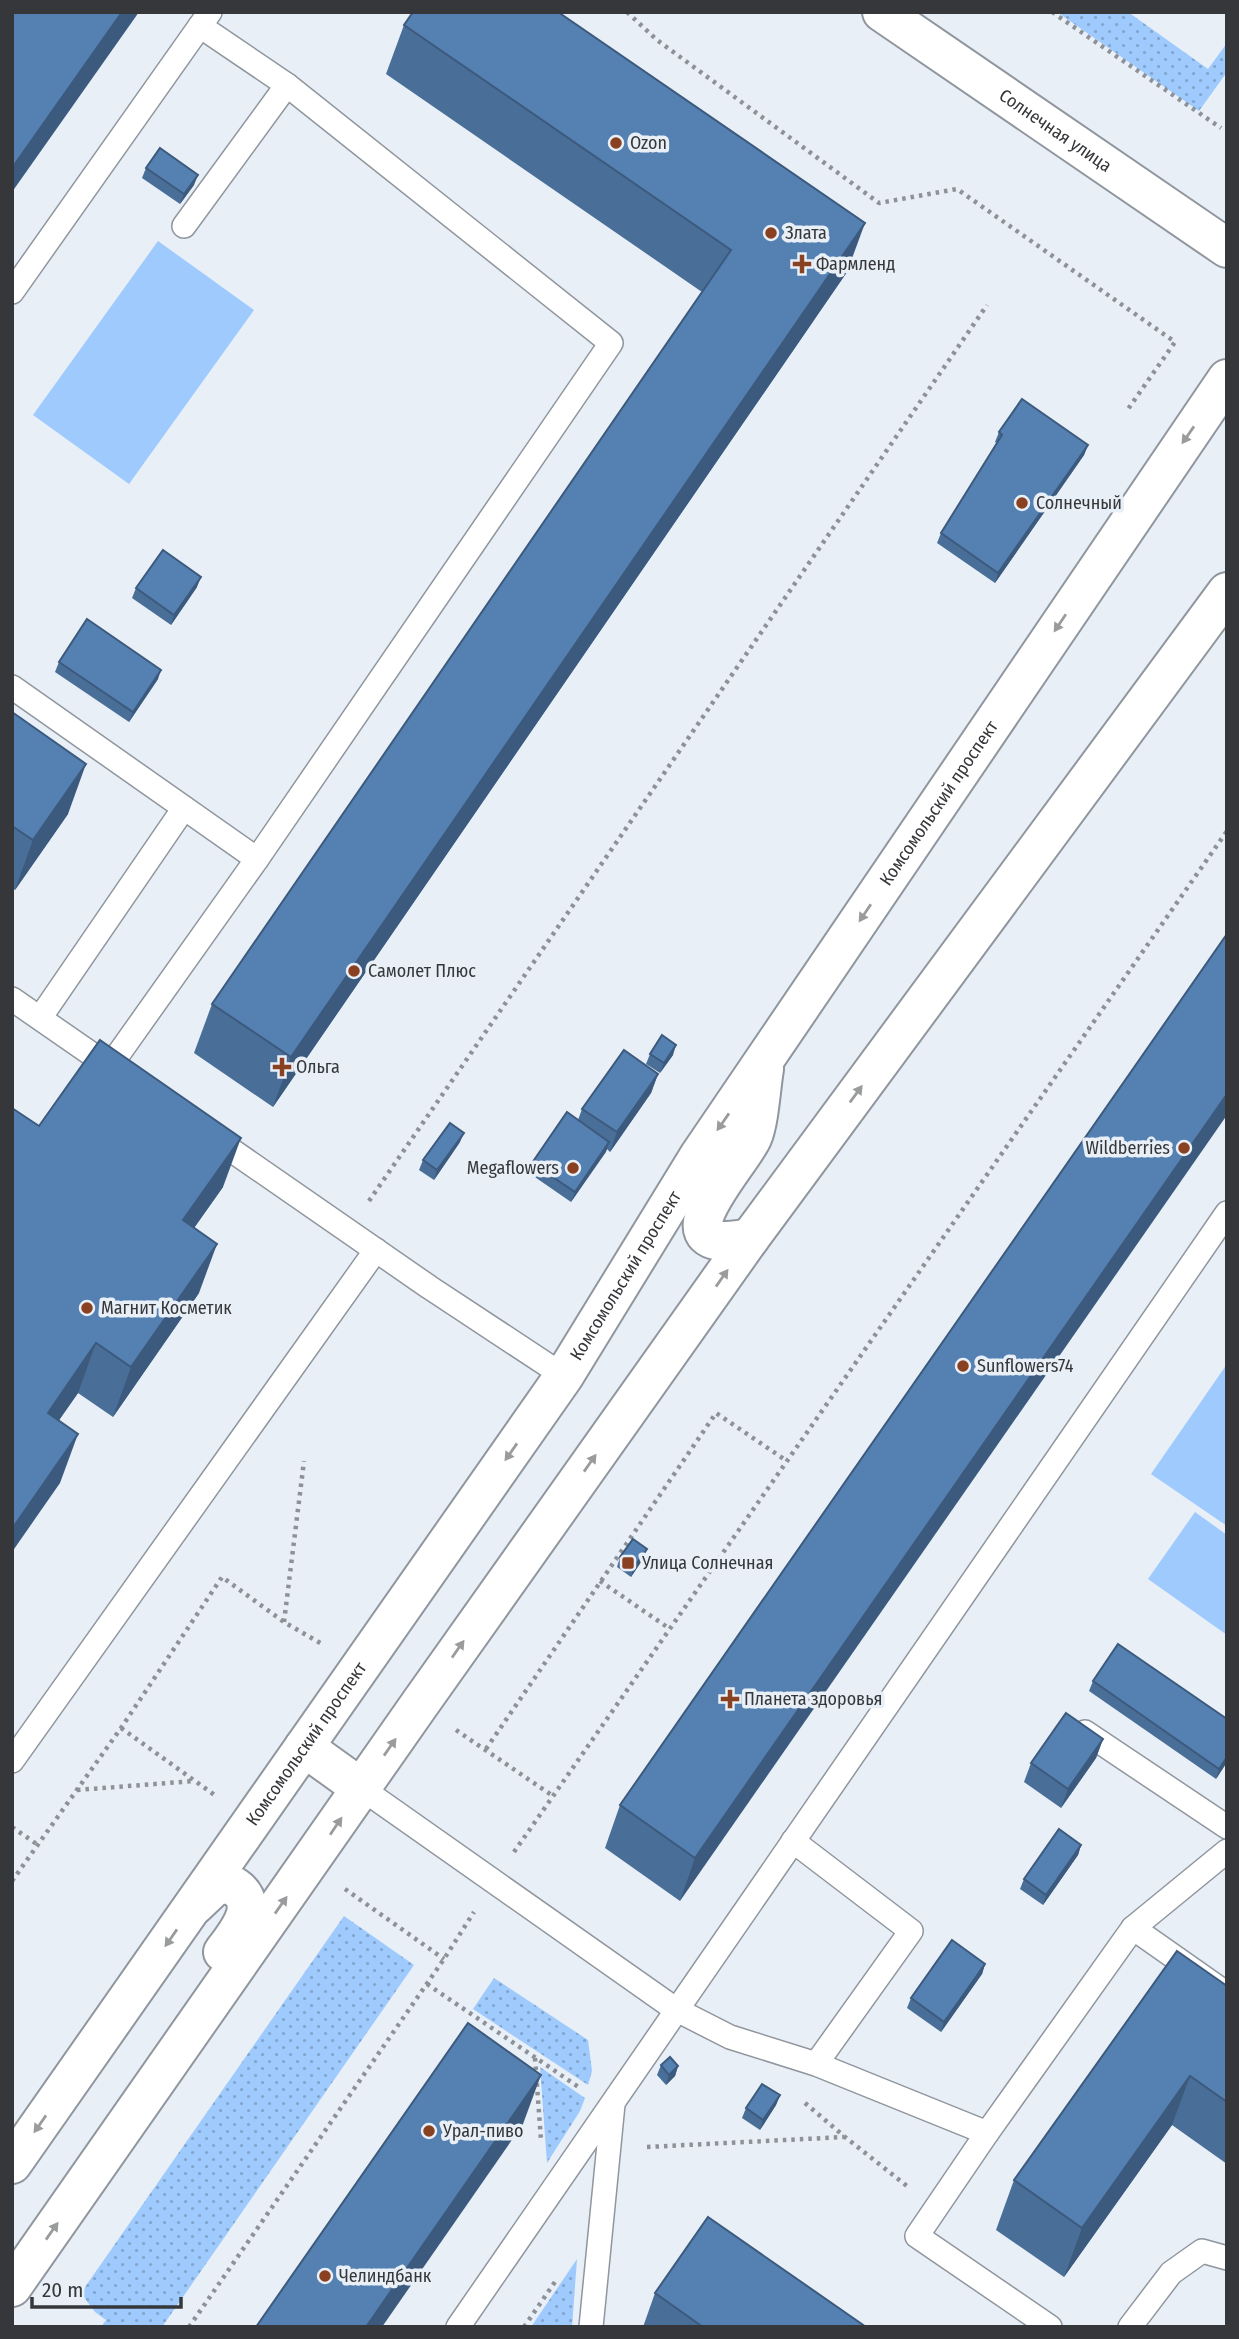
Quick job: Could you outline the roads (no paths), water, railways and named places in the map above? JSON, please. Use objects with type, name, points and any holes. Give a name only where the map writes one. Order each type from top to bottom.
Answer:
[{"type":"main road","name":"Солнечная улица","points":[[882,12],[1227,248]]},
{"type":"main road","name":"Комсомольский проспект","points":[[12,2164],[564,1376],[699,1156],[1227,379]]},
{"type":"main road","points":[[12,2287],[750,1238],[1227,592]]},
{"type":"main road","points":[[750,1238],[726,1243],[714,1241],[705,1232],[702,1219],[711,1199],[753,1137],[766,1060]]},
{"type":"main road","points":[[304,1747],[361,1788]]},
{"type":"main road","points":[[186,2040],[205,1978],[239,1930],[247,1908],[245,1897],[239,1888],[228,1883],[214,1887],[194,1905]]},
{"type":"lane","points":[[12,292],[205,19],[611,343],[257,859],[110,1066]]},
{"type":"lane","points":[[184,226],[287,85]]},
{"type":"lane","points":[[12,687],[257,859]]},
{"type":"lane","points":[[40,1018],[184,808]]},
{"type":"lane","points":[[12,999],[132,1082]]},
{"type":"lane","points":[[189,1121],[564,1376]]},
{"type":"lane","points":[[458,2327],[1227,1213]]},
{"type":"lane","points":[[12,1761],[376,1250]]},
{"type":"lane","points":[[1085,1732],[1227,1827]]},
{"type":"lane","points":[[361,1788],[675,2009],[730,2037],[816,2064],[987,2133]]},
{"type":"lane","points":[[793,1841],[911,1931],[816,2064]]},
{"type":"lane","points":[[1050,2327],[917,2236],[1133,1928],[1227,1851]]},
{"type":"lane","points":[[1133,1928],[1227,1994]]},
{"type":"lane","points":[[591,2327],[611,2104]]},
{"type":"lane","points":[[1130,2327],[1171,2273],[1202,2250],[1227,2258]]},
{"type":"place","name":"Ozon","points":[[616,143]]},
{"type":"place","name":"Злата","points":[[771,233]]},
{"type":"place","name":"Фармленд","points":[[802,264]]},
{"type":"place","name":"Солнечный","points":[[1022,503]]},
{"type":"place","name":"Самолет Плюс","points":[[354,971]]},
{"type":"place","name":"Ольга","points":[[282,1067]]},
{"type":"place","name":"Wildberries","points":[[1184,1148]]},
{"type":"place","name":"Megaflowers","points":[[573,1168]]},
{"type":"place","name":"Магнит Косметик","points":[[87,1308]]},
{"type":"place","name":"Sunflowers74","points":[[963,1366]]},
{"type":"place","name":"Улица Солнечная","points":[[628,1563]]},
{"type":"place","name":"Планета здоровья","points":[[730,1699]]},
{"type":"place","name":"Урал-пиво","points":[[429,2131]]},
{"type":"place","name":"Челиндбанк","points":[[325,2276]]}]
